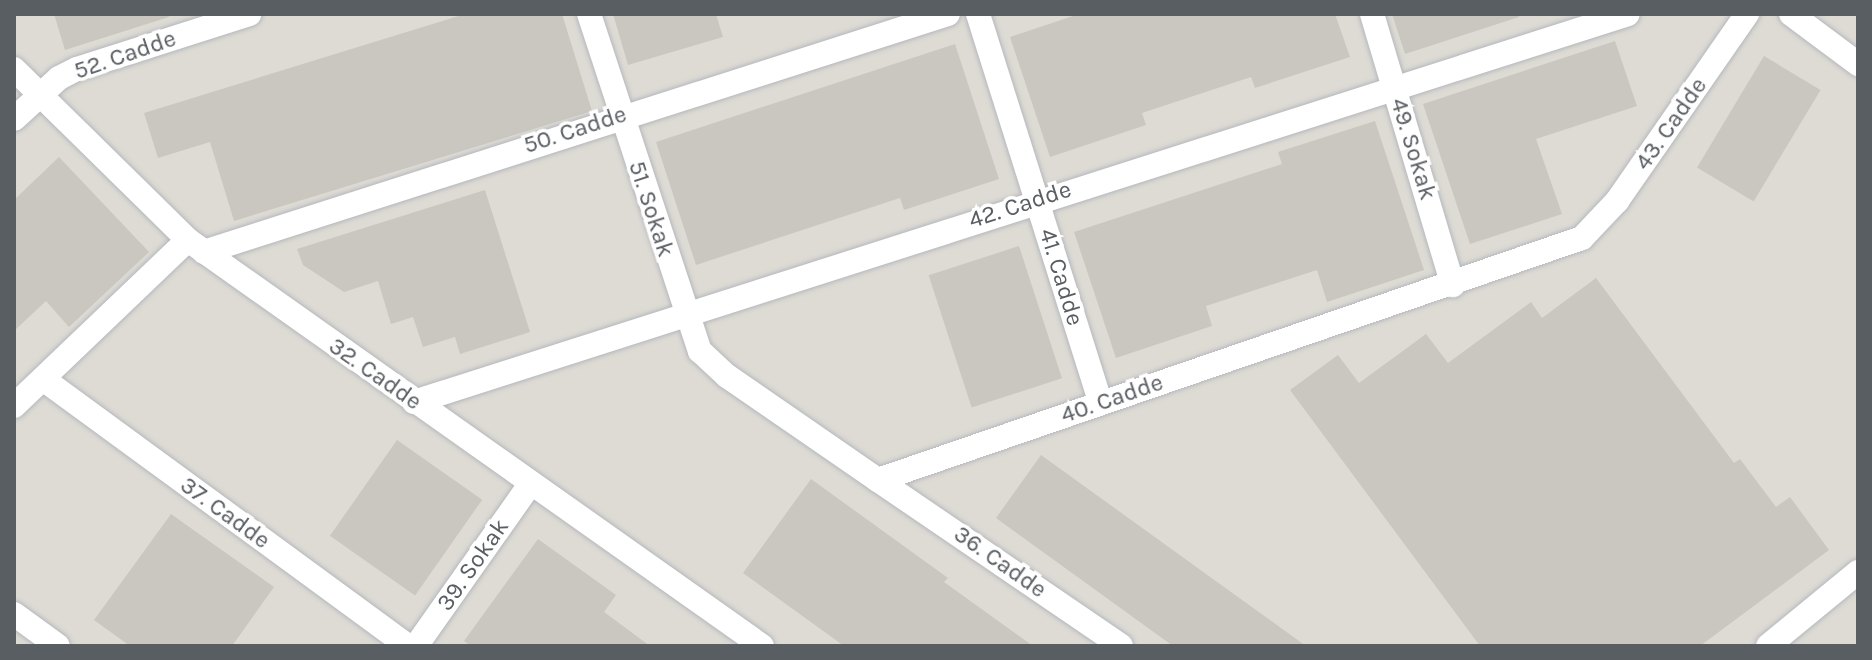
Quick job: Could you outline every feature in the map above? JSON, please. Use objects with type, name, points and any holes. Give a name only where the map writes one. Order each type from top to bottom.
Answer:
[{"type":"street","name":"52. Cadde","points":[[14,119],[39,95],[77,69],[249,14]]},
{"type":"street","name":"51. Sokak","points":[[589,14],[685,313]]},
{"type":"street","name":"50. Cadde","points":[[14,406],[196,246],[948,14]]},
{"type":"street","name":"41. Cadde","points":[[978,14],[1101,403]]},
{"type":"street","name":"49. Sokak","points":[[1372,14],[1453,285]]},
{"type":"street","name":"42. Cadde","points":[[414,402],[1037,199],[1628,14]]},
{"type":"street","name":"43. Cadde","points":[[1593,231],[1747,14]]},
{"type":"street","points":[[1791,14],[1858,64]]},
{"type":"street","name":"32. Cadde","points":[[14,69],[196,246],[762,646]]},
{"type":"street","name":"40. Cadde","points":[[878,480],[1553,251],[1593,231]]},
{"type":"street","points":[[685,313],[708,361],[878,480]]},
{"type":"street","name":"37. Cadde","points":[[43,379],[408,646]]},
{"type":"street","name":"36. Cadde","points":[[878,480],[1121,646]]},
{"type":"street","name":"39. Sokak","points":[[416,646],[531,483]]},
{"type":"street","points":[[1768,646],[1858,572]]},
{"type":"street","points":[[14,614],[58,646]]},
{"type":"shaded area","points":[[14,14],[1858,14],[1858,646],[14,646]]},
{"type":"building","points":[[54,14],[168,14],[169,17],[65,50]]},
{"type":"building","points":[[465,14],[562,14],[592,111],[234,221],[210,142],[158,158],[144,113]]},
{"type":"building","points":[[613,14],[716,14],[723,37],[628,65]]},
{"type":"building","points":[[1079,14],[1335,14],[1350,57],[1255,88],[1251,77],[1142,113],[1146,125],[1050,157],[1010,37]]},
{"type":"building","points":[[1392,14],[1518,14],[1519,17],[1405,54]]},
{"type":"building","points":[[1615,41],[1637,106],[1536,139],[1562,214],[1470,244],[1423,104]]},
{"type":"building","points":[[955,44],[999,179],[904,210],[900,198],[696,265],[656,142]]},
{"type":"building","points":[[1764,56],[1821,90],[1754,201],[1697,167]]},
{"type":"building","points":[[1375,121],[1424,270],[1327,302],[1317,270],[1206,306],[1212,326],[1116,358],[1074,232],[1282,164],[1278,152]]},
{"type":"building","points":[[59,157],[149,252],[69,327],[46,301],[14,331],[14,200]]},
{"type":"building","points":[[485,190],[530,332],[460,354],[455,337],[423,347],[413,317],[391,324],[378,281],[344,292],[303,265],[297,249]]},
{"type":"building","points":[[1019,246],[1062,378],[972,408],[929,275]]},
{"type":"building","points":[[1596,278],[1734,463],[1740,459],[1776,507],[1790,497],[1829,550],[1700,646],[1480,646],[1290,390],[1338,355],[1359,383],[1426,334],[1448,363],[1531,302],[1542,318]]},
{"type":"building","points":[[397,440],[482,500],[415,595],[330,536]]},
{"type":"building","points":[[1041,455],[1306,646],[1173,646],[996,518]]},
{"type":"building","points":[[811,479],[948,578],[944,582],[1033,646],[844,646],[743,573]]},
{"type":"building","points":[[171,514],[274,587],[232,646],[130,646],[94,620]]},
{"type":"building","points":[[538,539],[616,595],[604,612],[650,646],[471,646],[464,641]]}]
